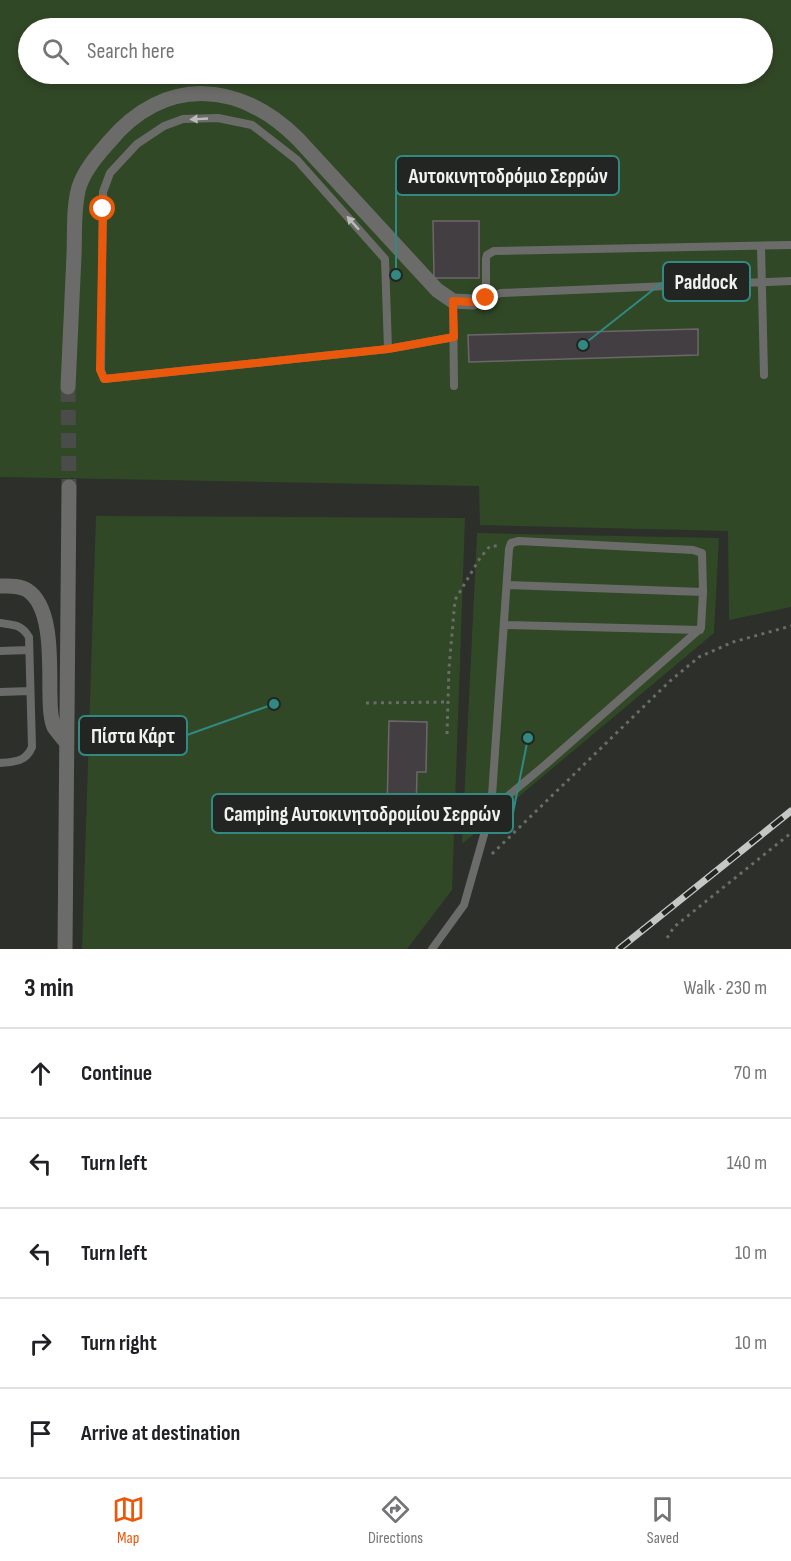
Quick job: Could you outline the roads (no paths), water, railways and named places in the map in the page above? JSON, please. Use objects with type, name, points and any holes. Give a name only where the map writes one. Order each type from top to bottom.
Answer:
[{"type":"street","points":[[68,387],[75,221],[79,188],[91,163],[117,131],[150,106],[169,98],[207,94],[247,102],[266,111],[298,139],[437,290],[453,301],[480,300]]},
{"type":"street","points":[[65,949],[69,487]]},
{"type":"street","points":[[0,586],[25,589],[34,595],[42,609],[48,646],[50,708],[54,727],[66,742]]},
{"type":"lane","points":[[388,349],[385,259],[297,160],[252,125],[218,118],[183,119],[164,126],[137,144],[110,173],[103,192],[101,375],[104,379],[388,349],[454,337]]},
{"type":"lane","points":[[791,245],[494,251],[487,255],[480,300],[501,293],[791,281]]},
{"type":"lane","points":[[761,246],[764,375]]},
{"type":"lane","points":[[453,301],[454,386]]},
{"type":"lane","points":[[432,949],[464,905],[491,810],[509,549],[512,543],[519,541],[702,553],[703,592],[700,630],[491,810]]},
{"type":"lane","points":[[508,585],[703,592]]},
{"type":"lane","points":[[0,623],[17,625],[24,629],[29,637],[32,747],[29,754],[20,761],[0,763]]},
{"type":"lane","points":[[505,626],[700,630]]},
{"type":"lane","points":[[0,651],[29,650]]},
{"type":"lane","points":[[0,692],[30,691]]},
{"type":"tunnel","points":[[68,387],[69,487]]},
{"type":"railway","points":[[619,949],[791,811]]},
{"type":"place","name":"Αυτοκινητοδρόμιο Σερρών","points":[[396,275]]},
{"type":"place","name":"Paddock","points":[[583,345]]},
{"type":"place","name":"Πίστα Κάρτ","points":[[274,704]]},
{"type":"place","name":"Camping Αυτοκινητοδρομίου Σερρών","points":[[528,738]]}]
